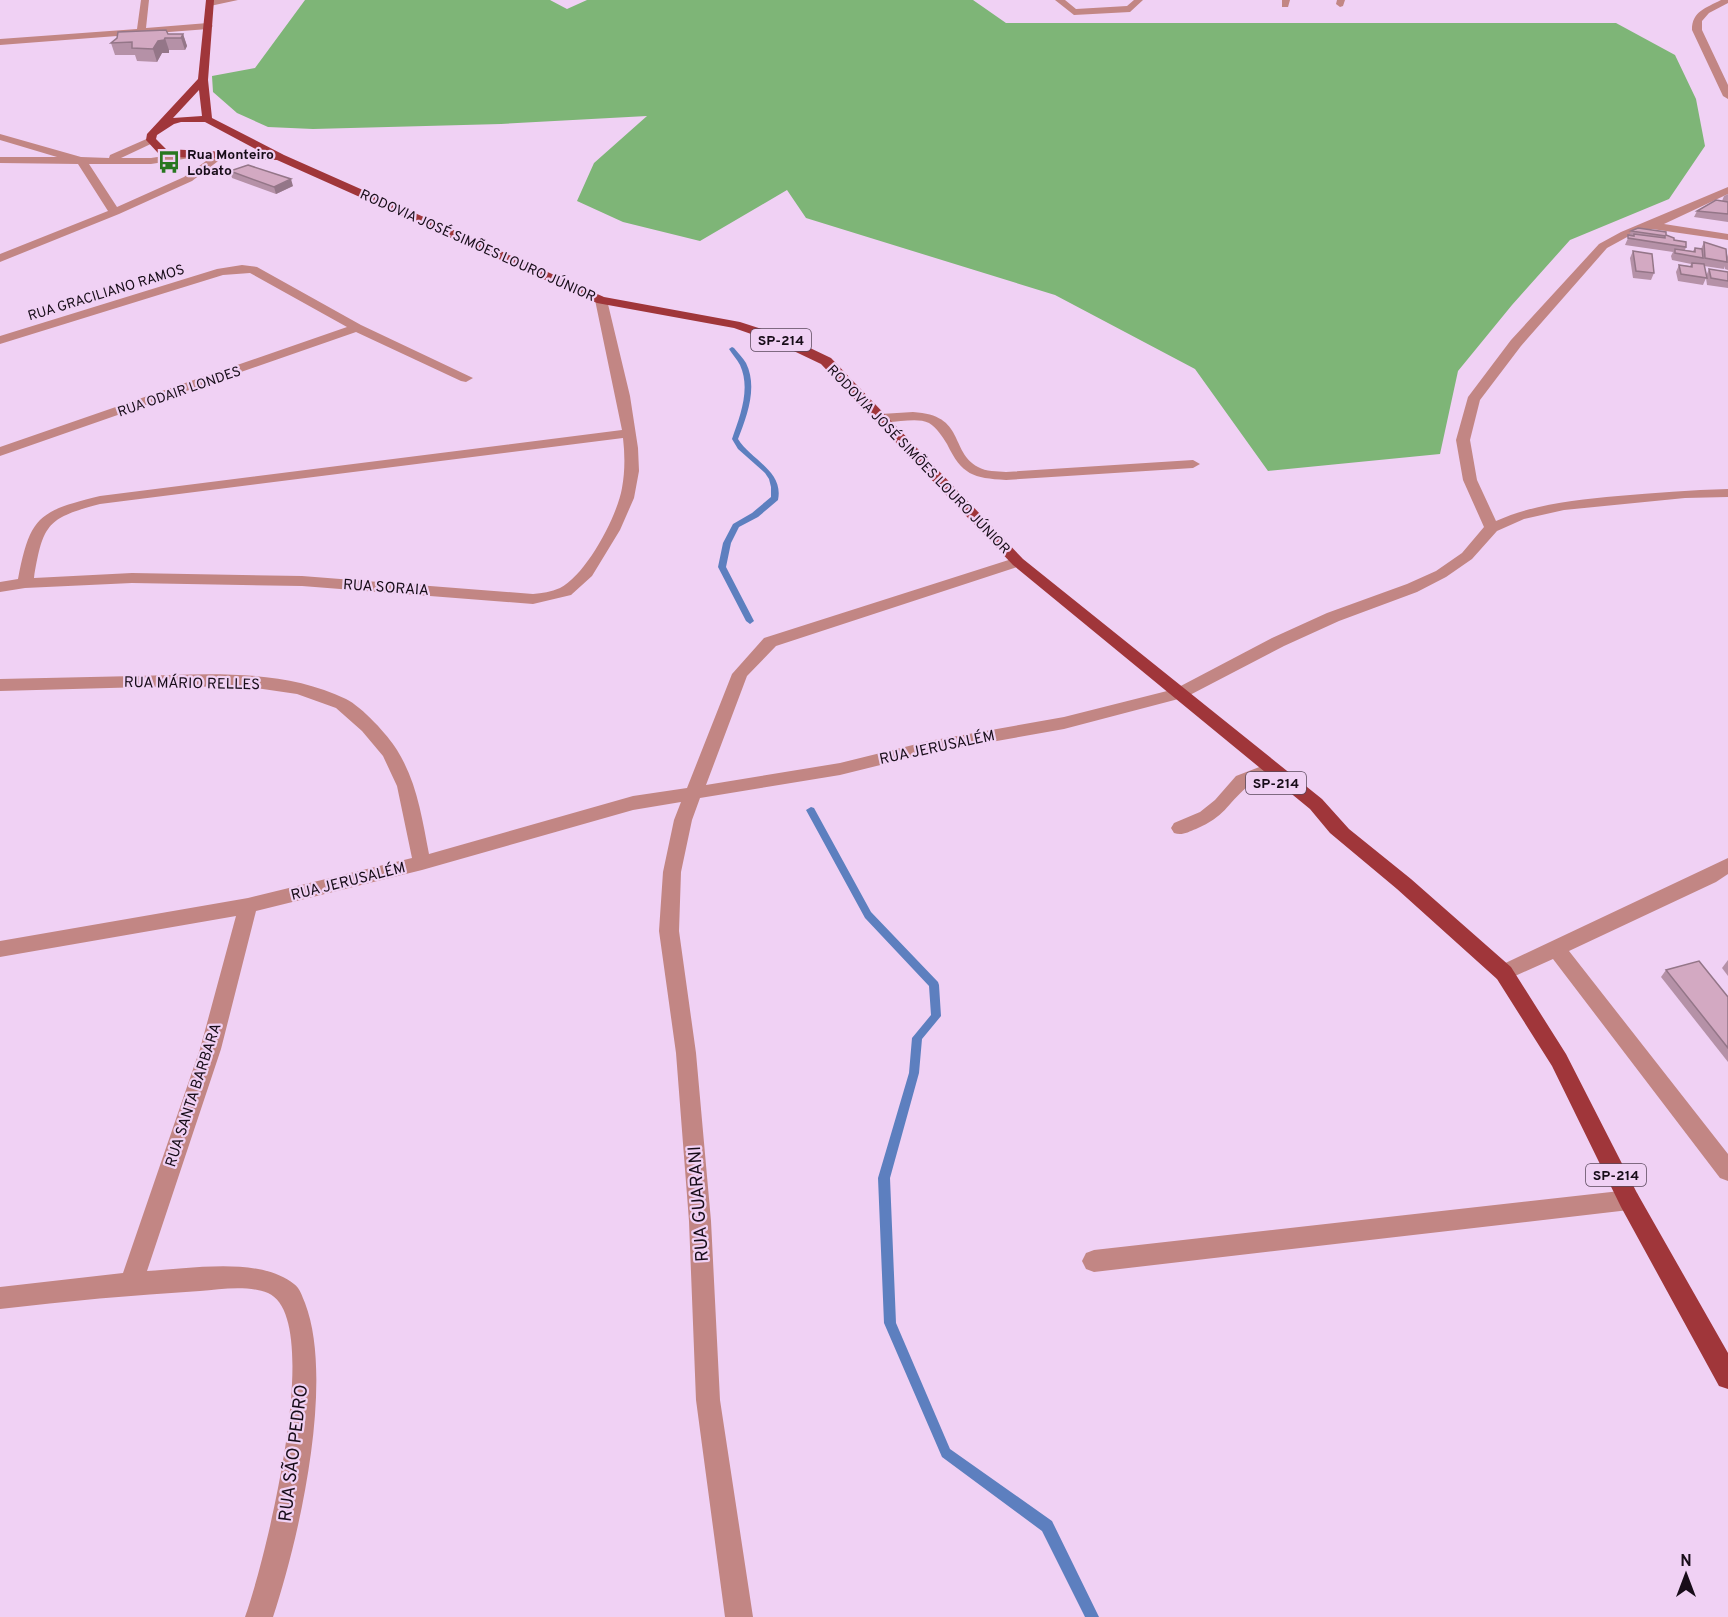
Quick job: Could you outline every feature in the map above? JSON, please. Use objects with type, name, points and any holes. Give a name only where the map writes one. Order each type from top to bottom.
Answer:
[{"type":"main road","points":[[151,137],[171,122],[181,119],[207,119],[204,80],[205,42],[210,1]]},
{"type":"main road","points":[[151,137],[204,80]]},
{"type":"main road","name":"RODOVIA JOSÉ SIMÕES LOURO JÚNIOR","points":[[207,119],[280,157],[601,300],[736,325],[782,340],[826,362],[1018,562],[1316,804],[1344,835]]},
{"type":"main road","name":"RODOVIA JOSÉ SIMÕES LOURO JÚNIOR","points":[[151,137],[162,151],[190,155],[280,157]]},
{"type":"main road","points":[[221,155],[239,137]]},
{"type":"main road","name":"RODOVIA JOSÉ SIMÕES LOURO JÚNIOR","points":[[1215,723],[1262,772],[1404,884],[1503,973],[1559,1060],[1629,1200],[1728,1377]]},
{"type":"street","points":[[141,31],[145,0]]},
{"type":"street","points":[[210,1],[234,0]]},
{"type":"street","points":[[1059,0],[1074,12],[1130,9],[1139,0]]},
{"type":"street","points":[[1728,0],[1706,11],[1697,20],[1697,30],[1728,96]]},
{"type":"street","points":[[0,42],[24,42],[208,26]]},
{"type":"street","points":[[8,52],[24,42]]},
{"type":"street","points":[[0,136],[82,161],[115,212]]},
{"type":"street","points":[[103,160],[130,152],[151,137]]},
{"type":"street","points":[[0,160],[151,161],[190,155]]},
{"type":"street","points":[[0,258],[115,212],[188,179],[221,155]]},
{"type":"street","points":[[1728,190],[1651,225],[1625,234],[1597,252],[1516,343],[1473,400],[1463,440],[1470,480],[1492,528],[1519,516],[1564,506],[1685,494],[1728,493]]},
{"type":"street","points":[[1651,225],[1728,237]]},
{"type":"street","name":"RUA GRACILIANO RAMOS","points":[[0,340],[221,272],[242,269],[253,270],[357,328],[466,378]]},
{"type":"street","name":"RUA SORAIA","points":[[0,587],[25,583],[132,578],[302,581],[509,598],[550,598],[566,593],[578,584],[592,564],[621,514],[630,488],[632,462],[629,433],[601,300]]},
{"type":"street","name":"RUA ODAIR LONDES","points":[[0,452],[357,328]]},
{"type":"street","points":[[881,418],[913,416],[930,418],[945,428],[967,467],[984,474],[1006,476],[1193,464]]},
{"type":"street","points":[[25,583],[37,529],[57,513],[99,500],[629,433]]},
{"type":"street","name":"RUA JERUSALÉM","points":[[0,949],[248,906],[422,863],[624,805],[840,769],[929,747],[1064,723],[1180,693],[1333,617],[1412,588],[1441,574],[1467,556],[1492,528]]},
{"type":"street","points":[[692,793],[740,674],[770,642],[1018,562]]},
{"type":"street","name":"RUA MÁRIO RELLES","points":[[0,685],[182,680],[256,682],[299,689],[342,704],[368,727],[390,753],[406,786],[422,863]]},
{"type":"street","points":[[1180,828],[1206,818],[1242,781],[1262,772]]},
{"type":"street","name":"RUA GUARANI","points":[[692,793],[683,820],[672,872],[669,931],[686,1053],[700,1221],[708,1400],[739,1617]]},
{"type":"street","points":[[1503,973],[1557,950],[1709,877],[1728,865]]},
{"type":"street","name":"RUA SANTA BARBARA","points":[[131,1283],[192,1103],[239,948],[248,906]]},
{"type":"street","points":[[1557,950],[1728,1171]]},
{"type":"street","points":[[1094,1261],[1629,1200]]},
{"type":"street","name":"RUA SÃO PEDRO","points":[[0,1298],[131,1283],[228,1278],[268,1282],[290,1295],[298,1313],[303,1339],[304,1400],[288,1512],[267,1597],[259,1617]]},
{"type":"green space","points":[[305,0],[550,0],[567,9],[587,0],[973,0],[1006,23],[1616,23],[1675,55],[1696,99],[1705,146],[1669,199],[1570,240],[1512,305],[1458,371],[1440,454],[1268,471],[1195,369],[1055,295],[806,218],[787,190],[700,241],[623,222],[577,201],[594,163],[647,116],[501,124],[313,129],[268,127],[237,113],[213,92],[212,76],[255,68]]},
{"type":"building","points":[[166,30],[168,34],[183,34],[181,38],[165,38],[158,41],[153,49],[132,48],[132,42],[111,43],[117,38],[118,32]]},
{"type":"building","points":[[248,165],[291,179],[274,187],[230,171]]},
{"type":"building","points":[[1716,200],[1728,202],[1728,214],[1697,211]]},
{"type":"building","points":[[1638,228],[1666,232],[1666,235],[1674,240],[1686,242],[1686,247],[1628,238],[1628,235],[1634,236],[1634,234],[1665,238],[1665,236],[1631,231]]},
{"type":"building","points":[[1704,242],[1726,249],[1727,262],[1705,258]]},
{"type":"building","points":[[1695,248],[1702,249],[1703,258],[1675,253],[1675,249],[1695,252]]},
{"type":"building","points":[[1633,251],[1652,254],[1654,273],[1636,271]]},
{"type":"building","points":[[1692,263],[1704,264],[1707,278],[1681,274],[1679,265],[1692,267]]},
{"type":"building","points":[[1709,269],[1728,272],[1728,281],[1711,278]]},
{"type":"building","points":[[1699,961],[1728,997],[1728,1048],[1666,970]]},
{"type":"waterway","points":[[732,349],[743,364],[748,383],[746,402],[735,439],[740,448],[767,472],[775,487],[775,498],[755,515],[736,526],[727,543],[722,567],[750,621]]},
{"type":"waterway","points":[[811,810],[868,915],[934,985],[936,1016],[917,1038],[914,1073],[884,1178],[890,1323],[946,1453],[1047,1526],[1092,1617]]},
{"type":"place","name":"Rua Monteiro Lobato","points":[[169,162]]}]
